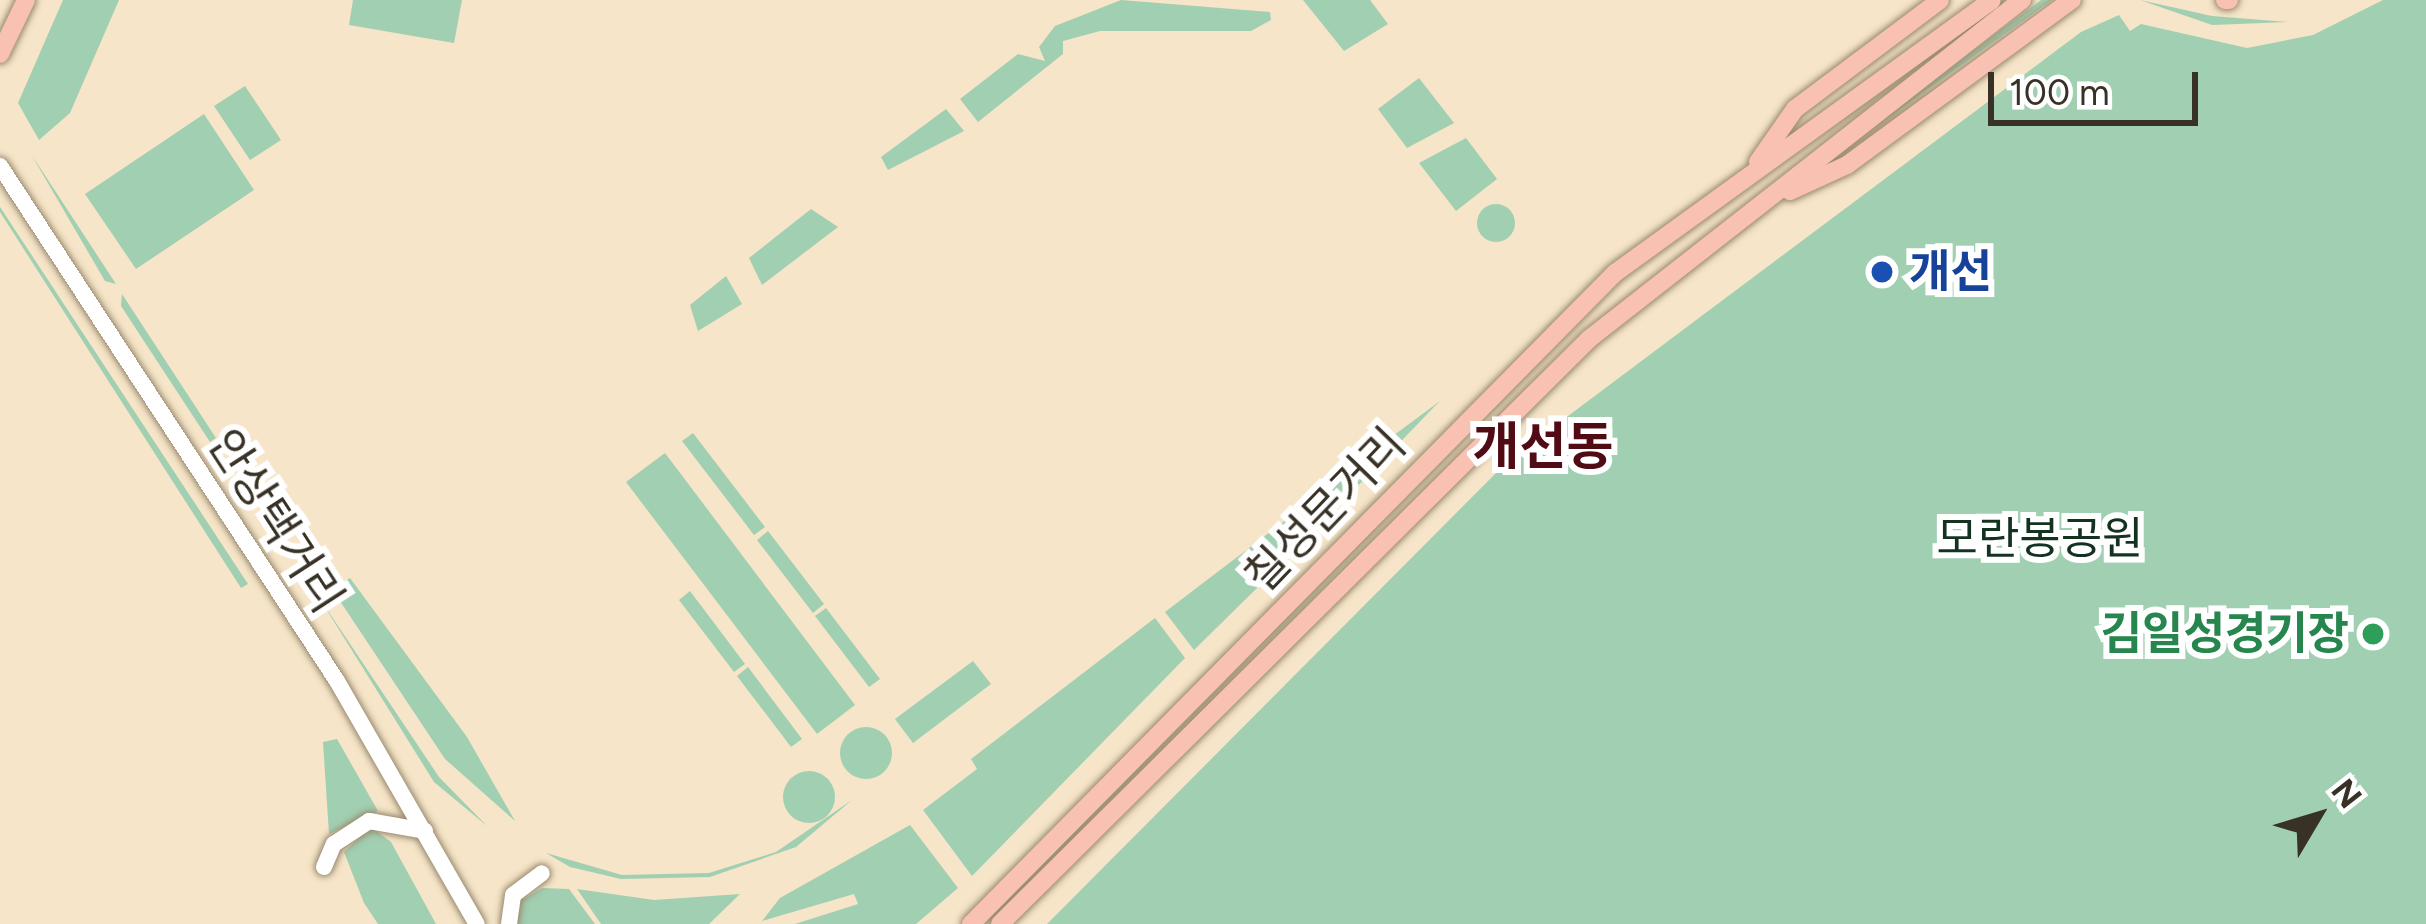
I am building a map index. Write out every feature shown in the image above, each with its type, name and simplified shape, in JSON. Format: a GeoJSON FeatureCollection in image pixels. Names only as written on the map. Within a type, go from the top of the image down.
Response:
{"type":"FeatureCollection","features":[{"type":"Feature","properties":{"kind":"main road"},"geometry":{"type":"LineString","coordinates":[[0,54],[26,0]]}},
{"type":"Feature","properties":{"kind":"main road","name":"칠성문거리"},"geometry":{"type":"LineString","coordinates":[[1751,171],[1795,109],[1940,0]]}},
{"type":"Feature","properties":{"kind":"main road","name":"칠성문거리"},"geometry":{"type":"LineString","coordinates":[[971,924],[1533,352],[1751,171],[1992,0]]}},
{"type":"Feature","properties":{"kind":"main road","name":"칠성문거리"},"geometry":{"type":"LineString","coordinates":[[1000,924],[1539,386],[2022,0]]}},
{"type":"Feature","properties":{"kind":"main road","name":"칠성문거리"},"geometry":{"type":"LineString","coordinates":[[1775,199],[1847,165],[2072,0]]}},
{"type":"Feature","properties":{"kind":"main road","name":"안상택거리"},"geometry":{"type":"LineString","coordinates":[[0,166],[425,831],[477,924]]}},
{"type":"Feature","properties":{"kind":"main road"},"geometry":{"type":"LineString","coordinates":[[1751,171],[1775,199]]}},
{"type":"Feature","properties":{"kind":"main road"},"geometry":{"type":"LineString","coordinates":[[324,867],[343,836],[369,821],[425,831]]}},
{"type":"Feature","properties":{"kind":"main road"},"geometry":{"type":"LineString","coordinates":[[509,924],[513,895],[542,873]]}},
{"type":"Feature","properties":{"kind":"green space"},"geometry":{"type":"Polygon","coordinates":[[[63,0],[119,0],[70,113],[39,140],[18,103],[63,0]]]}},
{"type":"Feature","properties":{"kind":"green space"},"geometry":{"type":"Polygon","coordinates":[[[353,0],[462,0],[454,43],[349,25],[353,0]]]}},
{"type":"Feature","properties":{"kind":"green space"},"geometry":{"type":"Polygon","coordinates":[[[1121,0],[1270,12],[1271,20],[1251,31],[1100,31],[1063,41],[1063,54],[978,122],[960,99],[1018,54],[1045,61],[1039,47],[1055,26],[1121,0]]]}},
{"type":"Feature","properties":{"kind":"green space"},"geometry":{"type":"Polygon","coordinates":[[[1303,0],[1370,0],[1388,24],[1344,51],[1303,0]]]}},
{"type":"Feature","properties":{"kind":"green space"},"geometry":{"type":"Polygon","coordinates":[[[2041,0],[2052,0],[1836,155],[1836,153],[2041,0]]]}},
{"type":"Feature","properties":{"kind":"green space"},"geometry":{"type":"Polygon","coordinates":[[[2140,0],[2212,16],[2288,22],[2212,25],[2140,0]]]}},
{"type":"Feature","properties":{"kind":"green space","name":"모란봉공원"},"geometry":{"type":"Polygon","coordinates":[[[2383,0],[2426,0],[2426,924],[1047,924],[1508,461],[2081,32],[2119,15],[2130,31],[2141,24],[2247,48],[2313,35],[2383,0]]]}},
{"type":"Feature","properties":{"kind":"green space"},"geometry":{"type":"Polygon","coordinates":[[[1419,78],[1454,123],[1407,148],[1378,109],[1419,78]]]}},
{"type":"Feature","properties":{"kind":"green space"},"geometry":{"type":"Polygon","coordinates":[[[245,86],[281,140],[250,160],[214,106],[245,86]]]}},
{"type":"Feature","properties":{"kind":"green space"},"geometry":{"type":"Polygon","coordinates":[[[946,109],[964,131],[888,170],[881,157],[946,109]]]}},
{"type":"Feature","properties":{"kind":"green space"},"geometry":{"type":"Polygon","coordinates":[[[204,114],[254,190],[136,269],[85,194],[204,114]]]}},
{"type":"Feature","properties":{"kind":"green space"},"geometry":{"type":"Polygon","coordinates":[[[1466,138],[1497,179],[1456,211],[1419,163],[1466,138]]]}},
{"type":"Feature","properties":{"kind":"green space"},"geometry":{"type":"Polygon","coordinates":[[[31,154],[116,284],[105,281],[31,154]]]}},
{"type":"Feature","properties":{"kind":"green space"},"geometry":{"type":"Polygon","coordinates":[[[1496,204],[1509,210],[1515,223],[1509,236],[1496,242],[1483,236],[1477,223],[1483,210],[1496,204]]]}},
{"type":"Feature","properties":{"kind":"green space"},"geometry":{"type":"Polygon","coordinates":[[[0,207],[248,584],[241,588],[0,207]]]}},
{"type":"Feature","properties":{"kind":"green space"},"geometry":{"type":"Polygon","coordinates":[[[811,209],[838,227],[762,285],[749,258],[811,209]]]}},
{"type":"Feature","properties":{"kind":"green space"},"geometry":{"type":"Polygon","coordinates":[[[726,276],[742,304],[698,331],[690,305],[726,276]]]}},
{"type":"Feature","properties":{"kind":"green space"},"geometry":{"type":"Polygon","coordinates":[[[122,294],[216,438],[210,442],[121,306],[122,294]]]}},
{"type":"Feature","properties":{"kind":"green space"},"geometry":{"type":"Polygon","coordinates":[[[1440,401],[1435,406],[1323,522],[1308,499],[1440,401]]]}},
{"type":"Feature","properties":{"kind":"green space"},"geometry":{"type":"Polygon","coordinates":[[[693,433],[765,527],[754,535],[682,441],[693,433]]]}},
{"type":"Feature","properties":{"kind":"green space"},"geometry":{"type":"Polygon","coordinates":[[[665,453],[855,705],[817,734],[626,482],[665,453]]]}},
{"type":"Feature","properties":{"kind":"green space"},"geometry":{"type":"Polygon","coordinates":[[[1295,513],[1312,534],[1194,650],[1165,612],[1295,513]]]}},
{"type":"Feature","properties":{"kind":"green space"},"geometry":{"type":"Polygon","coordinates":[[[768,531],[824,604],[813,613],[757,540],[768,531]]]}},
{"type":"Feature","properties":{"kind":"green space"},"geometry":{"type":"Polygon","coordinates":[[[350,578],[467,737],[515,821],[445,759],[332,589],[350,578]]]}},
{"type":"Feature","properties":{"kind":"green space"},"geometry":{"type":"Polygon","coordinates":[[[690,591],[745,664],[734,672],[679,600],[690,591]]]}},
{"type":"Feature","properties":{"kind":"green space"},"geometry":{"type":"Polygon","coordinates":[[[318,596],[439,777],[487,826],[434,782],[318,596]]]}},
{"type":"Feature","properties":{"kind":"green space"},"geometry":{"type":"Polygon","coordinates":[[[826,608],[880,679],[869,687],[815,616],[826,608]]]}},
{"type":"Feature","properties":{"kind":"green space"},"geometry":{"type":"Polygon","coordinates":[[[1155,618],[1185,658],[972,876],[923,810],[977,769],[971,759],[1155,618]]]}},
{"type":"Feature","properties":{"kind":"green space"},"geometry":{"type":"Polygon","coordinates":[[[973,661],[991,684],[913,743],[895,719],[973,661]]]}},
{"type":"Feature","properties":{"kind":"green space"},"geometry":{"type":"Polygon","coordinates":[[[748,667],[802,739],[791,747],[737,676],[748,667]]]}},
{"type":"Feature","properties":{"kind":"green space"},"geometry":{"type":"Polygon","coordinates":[[[866,727],[885,734],[892,753],[885,772],[866,779],[847,772],[840,753],[847,734],[866,727]]]}},
{"type":"Feature","properties":{"kind":"green space"},"geometry":{"type":"Polygon","coordinates":[[[337,739],[378,811],[329,834],[323,742],[337,739]]]}},
{"type":"Feature","properties":{"kind":"green space"},"geometry":{"type":"Polygon","coordinates":[[[809,771],[828,778],[835,797],[828,816],[809,823],[790,816],[783,797],[790,778],[809,771]]]}},
{"type":"Feature","properties":{"kind":"green space"},"geometry":{"type":"Polygon","coordinates":[[[852,800],[796,847],[710,877],[621,879],[570,867],[546,853],[622,875],[709,873],[776,852],[852,800]]]}},
{"type":"Feature","properties":{"kind":"green space"},"geometry":{"type":"Polygon","coordinates":[[[910,825],[958,888],[916,924],[795,924],[858,904],[854,894],[762,921],[780,898],[910,825]]]}},
{"type":"Feature","properties":{"kind":"green space"},"geometry":{"type":"Polygon","coordinates":[[[371,827],[391,842],[436,924],[378,924],[364,903],[344,852],[371,827]]]}},
{"type":"Feature","properties":{"kind":"green space"},"geometry":{"type":"Polygon","coordinates":[[[542,888],[569,889],[595,924],[518,924],[517,903],[542,888]]]}},
{"type":"Feature","properties":{"kind":"green space"},"geometry":{"type":"Polygon","coordinates":[[[577,889],[654,900],[740,894],[709,924],[601,924],[577,889]]]}},
{"type":"Feature","properties":{"kind":"place","name":"개선"},"geometry":{"type":"Point","coordinates":[1882,272]}},
{"type":"Feature","properties":{"kind":"place","name":"김일성경기장"},"geometry":{"type":"Point","coordinates":[2373,634]}},
{"type":"Feature","properties":{"kind":"district","name":"개선동"},"geometry":{"type":"Point","coordinates":[1543,447]}}]}
